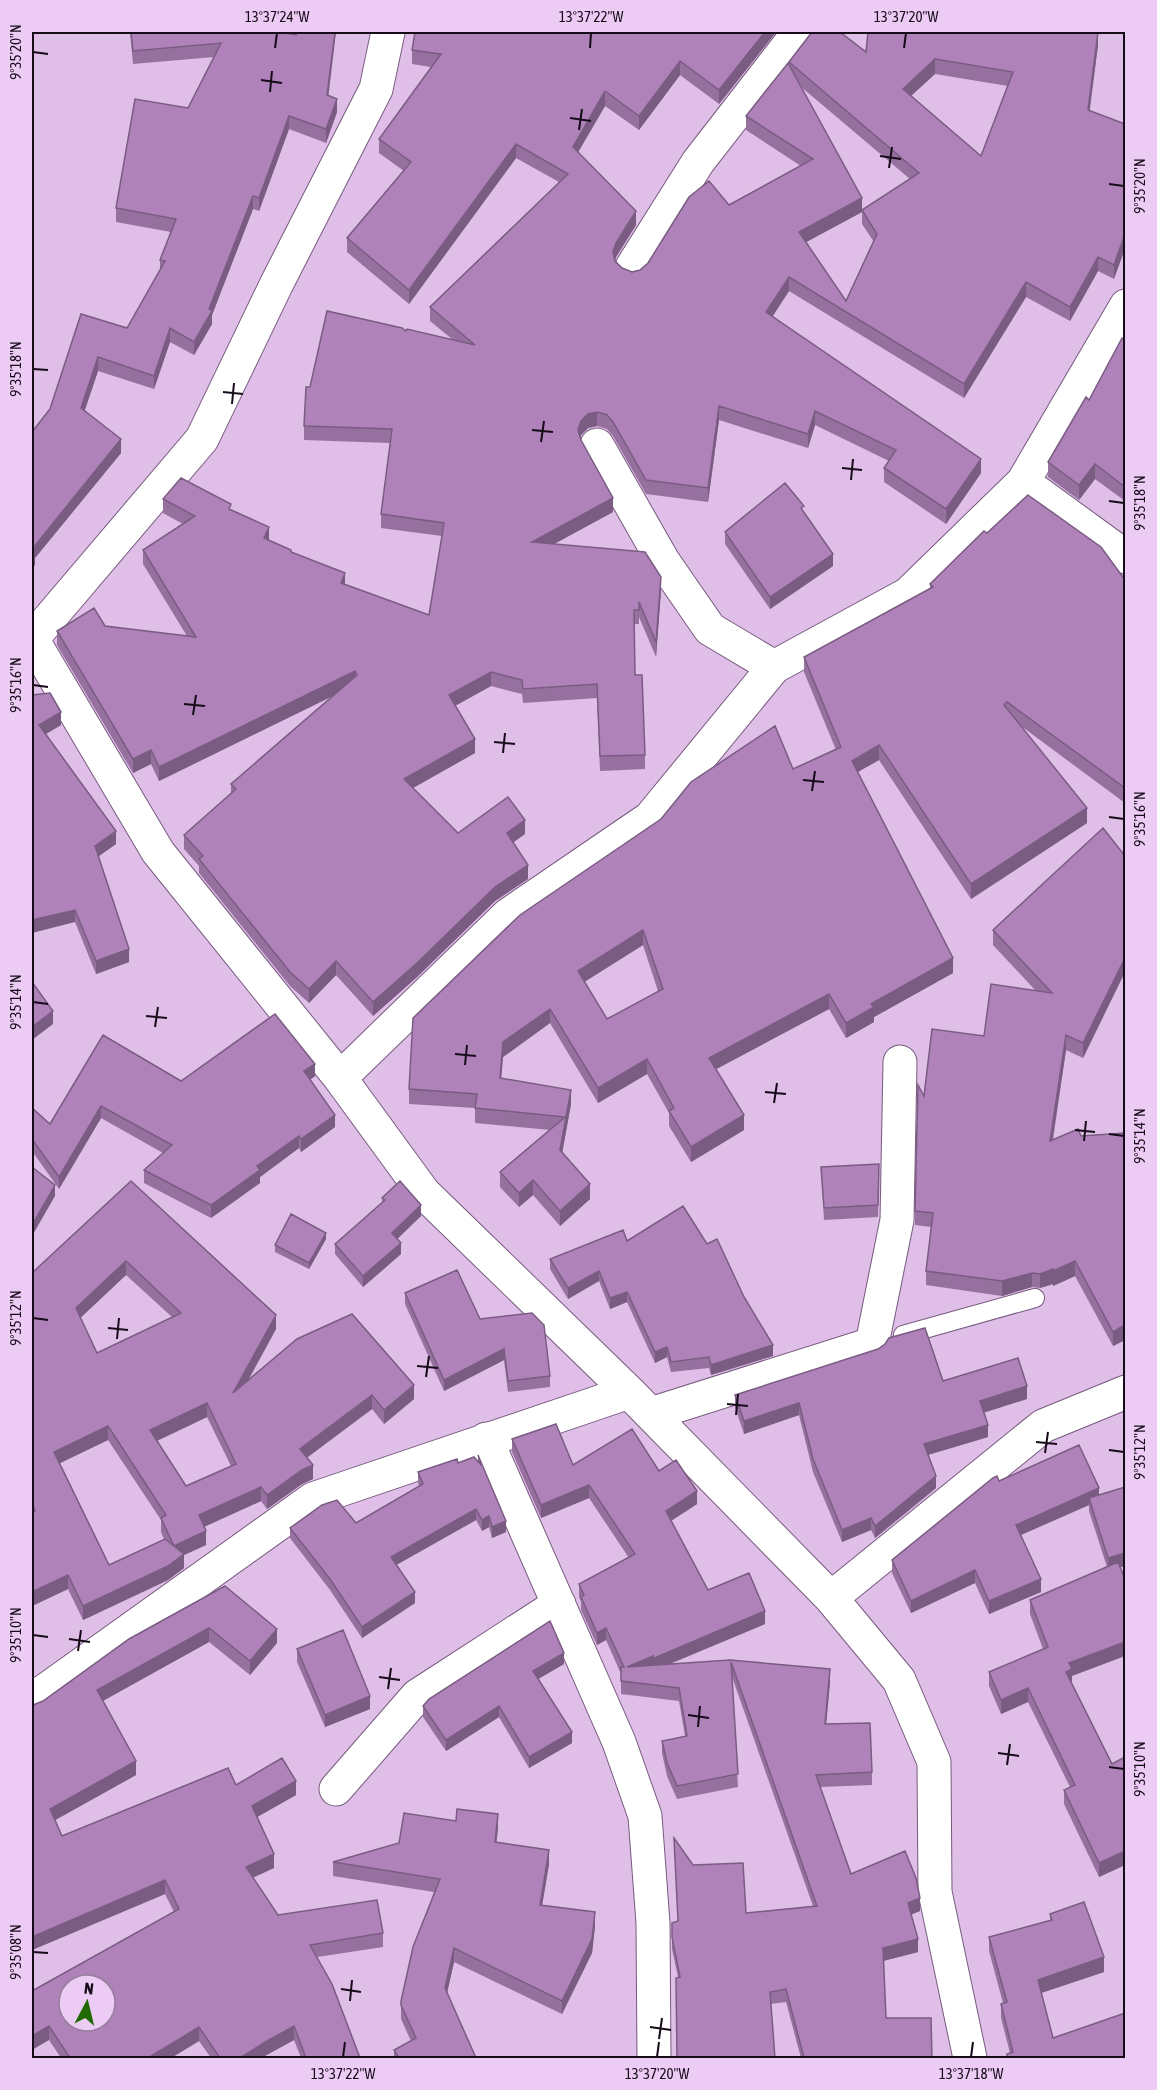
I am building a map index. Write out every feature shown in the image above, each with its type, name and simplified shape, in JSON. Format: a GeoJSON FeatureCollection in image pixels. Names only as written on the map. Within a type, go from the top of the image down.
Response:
{"type":"FeatureCollection","features":[{"type":"Feature","properties":{"kind":"street"},"geometry":{"type":"LineString","coordinates":[[388,32],[376,89],[201,438],[32,639],[158,852],[340,1078],[424,1193],[640,1403],[831,1598],[899,1680],[934,1762],[935,1892],[970,2058]]}},
{"type":"Feature","properties":{"kind":"street"},"geometry":{"type":"LineString","coordinates":[[632,267],[698,162],[799,32]]}},
{"type":"Feature","properties":{"kind":"street"},"geometry":{"type":"LineString","coordinates":[[340,1078],[508,915],[650,818],[774,667],[908,594],[1023,482],[1125,306]]}},
{"type":"Feature","properties":{"kind":"street"},"geometry":{"type":"LineString","coordinates":[[597,445],[663,561],[710,629],[774,667]]}},
{"type":"Feature","properties":{"kind":"street"},"geometry":{"type":"LineString","coordinates":[[1023,482],[1125,557]]}},
{"type":"Feature","properties":{"kind":"street"},"geometry":{"type":"LineString","coordinates":[[32,1700],[313,1499],[486,1439],[640,1403],[872,1344],[897,1220],[900,1062]]}},
{"type":"Feature","properties":{"kind":"street"},"geometry":{"type":"LineString","coordinates":[[831,1598],[1043,1426],[1125,1392]]}},
{"type":"Feature","properties":{"kind":"street"},"geometry":{"type":"LineString","coordinates":[[486,1439],[620,1742],[645,1816],[653,1923],[654,2058]]}},
{"type":"Feature","properties":{"kind":"street"},"geometry":{"type":"LineString","coordinates":[[336,1789],[417,1696],[559,1604]]}},
{"type":"Feature","properties":{"kind":"lane"},"geometry":{"type":"LineString","coordinates":[[872,1344],[1035,1298]]}},
{"type":"Feature","properties":{"kind":"building"},"geometry":{"type":"Polygon","coordinates":[[[131,32],[278,32],[296,35],[297,32],[335,32],[327,95],[337,99],[326,129],[289,116],[259,198],[253,196],[209,309],[212,311],[194,342],[170,328],[154,376],[98,357],[81,408],[121,439],[33,548],[35,551],[32,554],[32,432],[50,409],[81,314],[127,328],[165,261],[160,260],[176,219],[116,208],[135,99],[188,108],[221,43],[133,51],[131,32]]]}},
{"type":"Feature","properties":{"kind":"building"},"geometry":{"type":"Polygon","coordinates":[[[415,32],[765,32],[719,90],[680,61],[639,116],[605,91],[573,147],[636,211],[613,252],[615,261],[622,268],[632,272],[640,270],[648,263],[689,197],[709,181],[729,205],[813,159],[746,116],[788,63],[862,198],[799,232],[846,301],[877,234],[862,210],[919,173],[789,62],[812,32],[840,32],[866,52],[868,32],[1098,32],[1088,110],[1125,124],[1125,234],[1114,265],[1098,257],[1070,307],[1026,282],[964,384],[789,277],[766,312],[981,459],[946,509],[884,468],[896,450],[815,411],[808,434],[719,406],[708,488],[646,480],[607,415],[597,412],[588,414],[581,421],[578,430],[581,440],[613,498],[532,542],[645,552],[661,577],[656,642],[639,602],[639,610],[634,610],[635,675],[642,675],[645,755],[600,756],[597,684],[523,689],[522,680],[491,672],[449,695],[475,739],[404,779],[458,833],[508,797],[525,820],[507,833],[528,865],[495,887],[417,963],[373,1002],[336,961],[309,989],[290,972],[199,859],[203,856],[184,835],[236,789],[231,784],[357,675],[355,671],[159,767],[151,750],[133,759],[57,631],[94,608],[105,626],[196,637],[143,550],[195,516],[163,499],[181,478],[231,504],[229,509],[269,527],[264,538],[291,552],[345,573],[341,583],[429,615],[444,523],[381,514],[392,429],[304,426],[306,387],[310,387],[327,311],[402,328],[406,331],[407,329],[475,345],[430,307],[568,174],[516,144],[409,290],[347,238],[411,162],[379,139],[441,54],[412,50],[415,32]],[[935,59],[903,89],[981,156],[1013,72],[935,59]]]}},
{"type":"Feature","properties":{"kind":"building"},"geometry":{"type":"Polygon","coordinates":[[[1122,338],[1125,340],[1125,487],[1095,464],[1079,485],[1048,462],[1086,397],[1089,400],[1122,338]]]}},
{"type":"Feature","properties":{"kind":"building"},"geometry":{"type":"Polygon","coordinates":[[[785,483],[804,506],[801,508],[833,554],[770,597],[725,532],[785,483]]]}},
{"type":"Feature","properties":{"kind":"building"},"geometry":{"type":"Polygon","coordinates":[[[1028,495],[1101,547],[1125,580],[1125,788],[1007,702],[1004,705],[1087,808],[971,884],[879,745],[852,761],[953,958],[871,1004],[874,1007],[846,1023],[829,994],[709,1058],[744,1115],[691,1147],[669,1111],[674,1108],[647,1059],[598,1088],[550,1009],[503,1042],[500,1078],[571,1090],[560,1150],[590,1184],[560,1211],[533,1180],[519,1193],[500,1172],[565,1117],[475,1108],[477,1094],[409,1089],[413,1018],[520,915],[661,819],[691,782],[775,726],[793,769],[841,747],[804,657],[933,587],[930,584],[984,531],[987,533],[1028,495]],[[643,930],[578,971],[607,1019],[663,989],[643,930]]]}},
{"type":"Feature","properties":{"kind":"building"},"geometry":{"type":"Polygon","coordinates":[[[50,693],[61,712],[39,725],[116,831],[95,846],[129,949],[96,961],[75,910],[32,920],[32,695],[50,693]]]}},
{"type":"Feature","properties":{"kind":"building"},"geometry":{"type":"Polygon","coordinates":[[[1103,828],[1125,856],[1125,963],[1123,962],[1083,1043],[1066,1035],[1050,1141],[1078,1129],[1081,1136],[1125,1133],[1125,1325],[1113,1332],[1075,1261],[1053,1271],[1053,1269],[1040,1274],[1032,1273],[1002,1281],[926,1271],[933,1213],[915,1211],[918,1085],[924,1096],[932,1029],[984,1036],[991,984],[1052,993],[993,930],[1103,828]]]}},
{"type":"Feature","properties":{"kind":"building"},"geometry":{"type":"Polygon","coordinates":[[[32,982],[53,1011],[32,1027],[32,982]]]}},
{"type":"Feature","properties":{"kind":"building"},"geometry":{"type":"Polygon","coordinates":[[[275,1014],[315,1064],[304,1071],[335,1115],[301,1139],[299,1136],[257,1166],[260,1170],[211,1205],[144,1170],[172,1145],[101,1106],[59,1177],[32,1139],[32,1108],[50,1124],[103,1035],[181,1081],[275,1014]]]}},
{"type":"Feature","properties":{"kind":"building"},"geometry":{"type":"Polygon","coordinates":[[[879,1164],[878,1205],[824,1208],[821,1167],[879,1164]]]}},
{"type":"Feature","properties":{"kind":"building"},"geometry":{"type":"Polygon","coordinates":[[[32,1167],[55,1185],[32,1225],[32,1167]]]}},
{"type":"Feature","properties":{"kind":"building"},"geometry":{"type":"Polygon","coordinates":[[[131,1181],[276,1315],[233,1393],[297,1339],[352,1314],[414,1385],[384,1410],[372,1395],[300,1449],[313,1465],[302,1470],[267,1495],[261,1487],[199,1515],[206,1531],[174,1546],[161,1518],[166,1515],[108,1426],[54,1452],[109,1565],[165,1539],[184,1554],[168,1566],[83,1606],[68,1575],[32,1592],[32,1513],[35,1511],[32,1502],[32,1273],[131,1181]],[[126,1261],[76,1308],[97,1353],[181,1313],[126,1261]],[[207,1403],[150,1430],[186,1486],[236,1464],[207,1403]]]}},
{"type":"Feature","properties":{"kind":"building"},"geometry":{"type":"Polygon","coordinates":[[[400,1181],[421,1205],[392,1233],[401,1243],[363,1276],[335,1244],[385,1200],[382,1198],[400,1181]]]}},
{"type":"Feature","properties":{"kind":"building"},"geometry":{"type":"Polygon","coordinates":[[[683,1206],[707,1244],[717,1239],[744,1297],[773,1345],[711,1365],[709,1357],[671,1362],[667,1347],[655,1352],[627,1292],[610,1298],[599,1271],[568,1288],[550,1259],[623,1230],[627,1241],[683,1206]]]}},
{"type":"Feature","properties":{"kind":"building"},"geometry":{"type":"Polygon","coordinates":[[[291,1214],[326,1233],[309,1263],[275,1245],[291,1214]]]}},
{"type":"Feature","properties":{"kind":"building"},"geometry":{"type":"Polygon","coordinates":[[[457,1270],[480,1319],[532,1313],[544,1325],[550,1376],[508,1381],[504,1349],[444,1380],[405,1293],[457,1270]]]}},
{"type":"Feature","properties":{"kind":"building"},"geometry":{"type":"Polygon","coordinates":[[[925,1328],[943,1381],[1018,1358],[1027,1386],[980,1401],[988,1425],[924,1444],[936,1476],[875,1526],[871,1518],[842,1530],[813,1459],[799,1403],[744,1421],[735,1395],[878,1349],[889,1338],[925,1328]]]}},
{"type":"Feature","properties":{"kind":"building"},"geometry":{"type":"Polygon","coordinates":[[[556,1424],[573,1465],[632,1429],[659,1471],[676,1460],[697,1491],[666,1511],[708,1590],[749,1573],[765,1611],[652,1659],[653,1656],[627,1667],[730,1660],[830,1669],[825,1724],[870,1723],[872,1772],[816,1775],[851,1874],[905,1851],[916,1878],[920,1898],[908,1903],[918,1939],[883,1948],[886,2018],[931,2018],[932,2058],[804,2058],[786,1989],[770,1992],[775,2058],[677,2058],[676,1978],[680,1977],[672,1937],[672,1923],[678,1921],[674,1838],[693,1865],[743,1863],[746,1913],[817,1906],[731,1662],[738,1774],[677,1786],[667,1763],[662,1741],[687,1736],[679,1688],[621,1681],[621,1667],[624,1667],[606,1628],[597,1633],[581,1597],[584,1595],[579,1584],[635,1554],[589,1485],[541,1505],[512,1439],[556,1424]]]}},
{"type":"Feature","properties":{"kind":"building"},"geometry":{"type":"Polygon","coordinates":[[[1079,1445],[1099,1488],[1016,1525],[1041,1579],[989,1601],[975,1570],[911,1601],[892,1560],[993,1478],[997,1476],[999,1481],[1079,1445]]]}},
{"type":"Feature","properties":{"kind":"building"},"geometry":{"type":"Polygon","coordinates":[[[478,1455],[506,1521],[492,1527],[489,1516],[482,1520],[476,1509],[391,1557],[415,1592],[362,1627],[330,1579],[290,1528],[322,1505],[337,1500],[356,1523],[423,1484],[418,1472],[457,1459],[458,1463],[474,1457],[481,1465],[478,1455]]]}},
{"type":"Feature","properties":{"kind":"building"},"geometry":{"type":"Polygon","coordinates":[[[1125,1487],[1125,1553],[1108,1558],[1089,1498],[1125,1487]]]}},
{"type":"Feature","properties":{"kind":"building"},"geometry":{"type":"Polygon","coordinates":[[[1118,1562],[1125,1579],[1125,1642],[1069,1663],[1072,1669],[1066,1672],[1112,1764],[1125,1757],[1125,1851],[1099,1863],[1064,1790],[1075,1785],[1028,1688],[1001,1700],[989,1672],[1048,1647],[1030,1600],[1118,1562]]]}},
{"type":"Feature","properties":{"kind":"building"},"geometry":{"type":"Polygon","coordinates":[[[225,1586],[277,1629],[250,1661],[209,1628],[97,1690],[136,1761],[50,1809],[62,1836],[228,1768],[236,1785],[282,1758],[296,1781],[252,1806],[274,1854],[246,1867],[278,1915],[377,1900],[383,1933],[310,1945],[332,1984],[360,2058],[306,2058],[294,2026],[240,2058],[220,2058],[199,2027],[148,2058],[70,2058],[49,2026],[32,2036],[32,1991],[57,1977],[57,2033],[117,2033],[117,1973],[64,1973],[179,1909],[165,1880],[32,1937],[32,1704],[43,1701],[129,1639],[225,1586]]]}},
{"type":"Feature","properties":{"kind":"building"},"geometry":{"type":"Polygon","coordinates":[[[550,1621],[564,1653],[533,1671],[572,1732],[529,1757],[499,1706],[446,1740],[423,1706],[429,1699],[550,1621]]]}},
{"type":"Feature","properties":{"kind":"building"},"geometry":{"type":"Polygon","coordinates":[[[343,1630],[370,1696],[325,1715],[297,1649],[343,1630]]]}},
{"type":"Feature","properties":{"kind":"building"},"geometry":{"type":"Polygon","coordinates":[[[457,1809],[498,1814],[495,1842],[549,1850],[540,1905],[595,1912],[592,1939],[562,2001],[454,1948],[445,1988],[476,2058],[399,2058],[394,2050],[416,2038],[401,2001],[413,1947],[440,1879],[333,1862],[399,1843],[404,1813],[456,1821],[457,1809]]]}},
{"type":"Feature","properties":{"kind":"building"},"geometry":{"type":"Polygon","coordinates":[[[1084,1902],[1104,1957],[1038,1980],[1053,2038],[1125,2013],[1125,2058],[1007,2058],[1007,2054],[1013,2052],[1001,2004],[1007,2002],[989,1937],[1052,1920],[1050,1914],[1084,1902]]]}}]}
